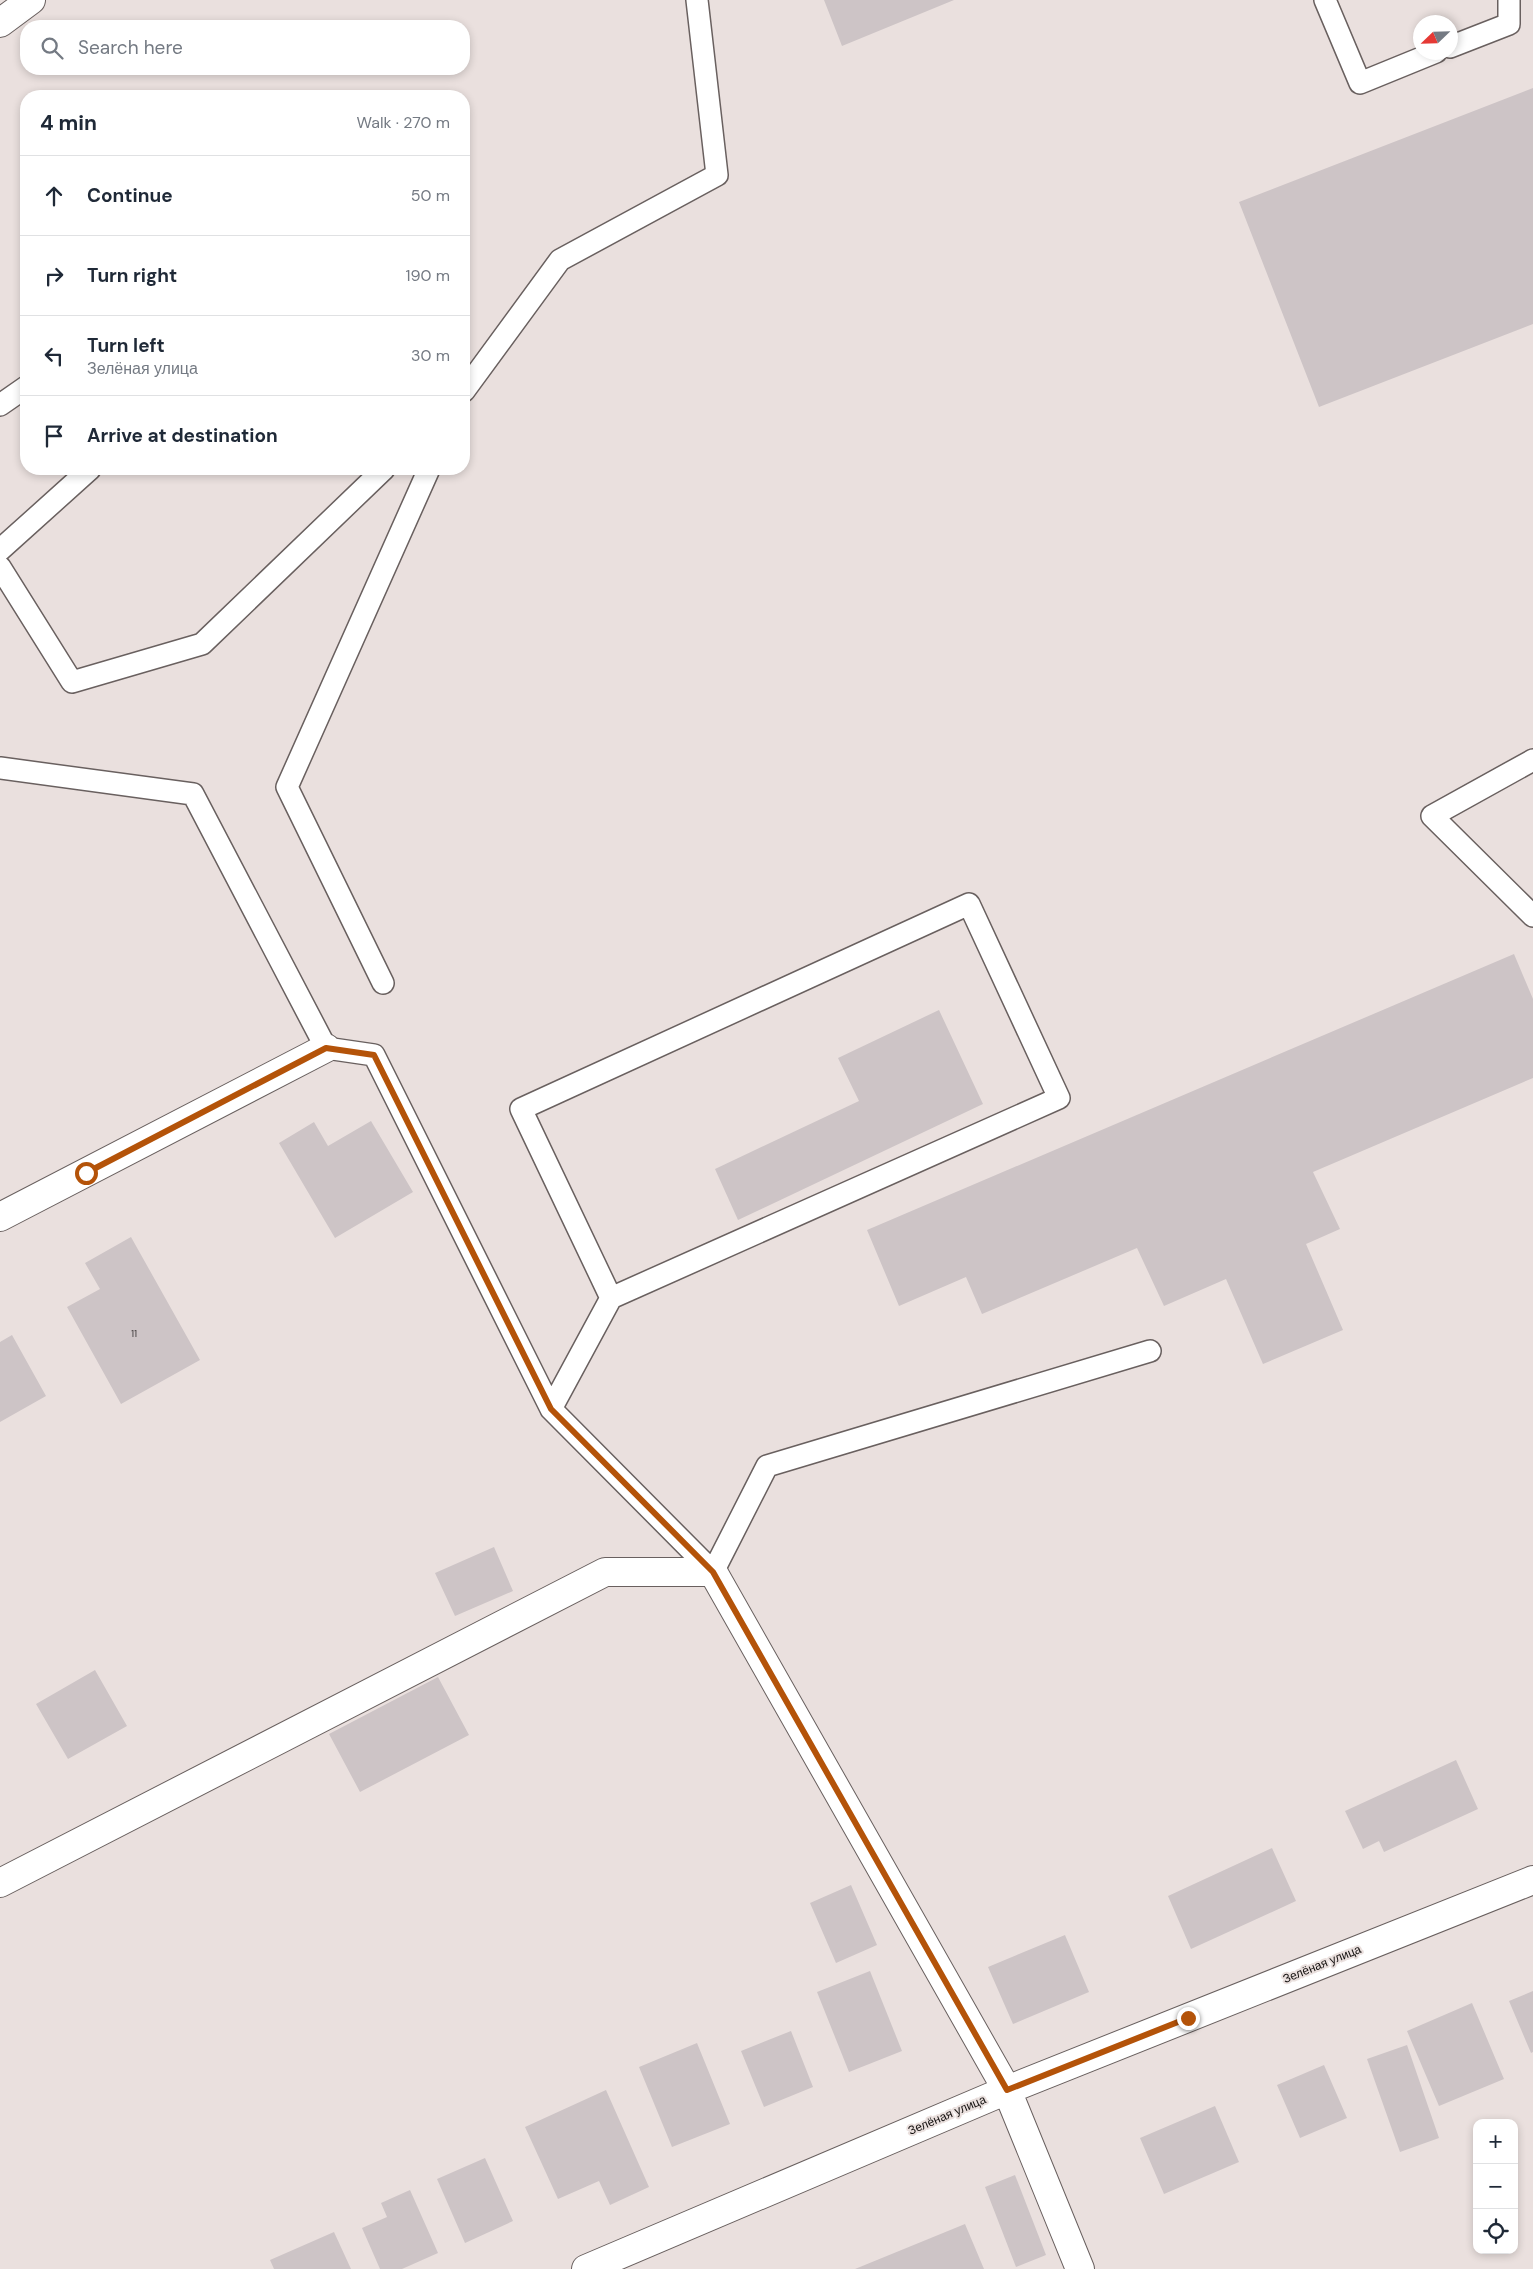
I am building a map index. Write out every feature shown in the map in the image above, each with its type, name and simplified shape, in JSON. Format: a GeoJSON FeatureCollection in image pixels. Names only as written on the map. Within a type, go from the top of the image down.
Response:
{"type":"FeatureCollection","features":[{"type":"Feature","properties":{"kind":"main road"},"geometry":{"type":"LineString","coordinates":[[0,23],[31,0]]}},
{"type":"Feature","properties":{"kind":"main road"},"geometry":{"type":"LineString","coordinates":[[0,1217],[326,1048]]}},
{"type":"Feature","properties":{"kind":"main road"},"geometry":{"type":"LineString","coordinates":[[0,1883],[605,1572],[713,1572],[1007,2090],[1080,2269]]}},
{"type":"Feature","properties":{"kind":"main road","name":"Зелёная улица"},"geometry":{"type":"LineString","coordinates":[[586,2269],[1007,2090],[1533,1880]]}},
{"type":"Feature","properties":{"kind":"lane"},"geometry":{"type":"LineString","coordinates":[[470,384],[560,260],[717,175],[696,0]]}},
{"type":"Feature","properties":{"kind":"lane"},"geometry":{"type":"LineString","coordinates":[[1325,0],[1360,83],[1416,60]]}},
{"type":"Feature","properties":{"kind":"lane"},"geometry":{"type":"LineString","coordinates":[[1458,44],[1509,24],[1509,0]]}},
{"type":"Feature","properties":{"kind":"lane"},"geometry":{"type":"LineString","coordinates":[[0,405],[20,391]]}},
{"type":"Feature","properties":{"kind":"lane"},"geometry":{"type":"LineString","coordinates":[[0,550],[83,475]]}},
{"type":"Feature","properties":{"kind":"lane"},"geometry":{"type":"LineString","coordinates":[[0,567],[72,682],[202,644],[378,475]]}},
{"type":"Feature","properties":{"kind":"lane"},"geometry":{"type":"LineString","coordinates":[[383,983],[287,787],[426,475]]}},
{"type":"Feature","properties":{"kind":"lane"},"geometry":{"type":"LineString","coordinates":[[1533,760],[1432,816],[1533,916]]}},
{"type":"Feature","properties":{"kind":"lane"},"geometry":{"type":"LineString","coordinates":[[0,768],[194,794],[326,1048],[374,1055],[551,1409],[713,1572],[767,1466],[1150,1351]]}},
{"type":"Feature","properties":{"kind":"lane"},"geometry":{"type":"LineString","coordinates":[[551,1409],[611,1298],[1059,1098],[969,904],[521,1109],[611,1298]]}},
{"type":"Feature","properties":{"kind":"building"},"geometry":{"type":"Polygon","coordinates":[[[824,0],[954,0],[842,46],[824,0]]]}},
{"type":"Feature","properties":{"kind":"building"},"geometry":{"type":"Polygon","coordinates":[[[1533,88],[1533,324],[1319,407],[1239,202],[1533,88]]]}},
{"type":"Feature","properties":{"kind":"building"},"geometry":{"type":"Polygon","coordinates":[[[1514,954],[1533,999],[1533,1078],[1313,1172],[1340,1229],[1306,1244],[1343,1330],[1263,1364],[1226,1279],[1164,1306],[1137,1248],[982,1314],[966,1277],[899,1306],[867,1230],[1514,954]]]}},
{"type":"Feature","properties":{"kind":"building"},"geometry":{"type":"Polygon","coordinates":[[[939,1010],[983,1104],[738,1220],[715,1169],[859,1101],[838,1058],[939,1010]]]}},
{"type":"Feature","properties":{"kind":"building"},"geometry":{"type":"Polygon","coordinates":[[[371,1121],[413,1192],[335,1238],[279,1143],[314,1122],[328,1146],[371,1121]]]}},
{"type":"Feature","properties":{"kind":"building"},"geometry":{"type":"Polygon","coordinates":[[[131,1237],[200,1360],[121,1404],[67,1307],[100,1289],[85,1263],[131,1237]]]}},
{"type":"Feature","properties":{"kind":"building"},"geometry":{"type":"Polygon","coordinates":[[[12,1335],[46,1396],[0,1422],[0,1342],[12,1335]]]}},
{"type":"Feature","properties":{"kind":"building"},"geometry":{"type":"Polygon","coordinates":[[[494,1547],[513,1591],[455,1616],[435,1573],[494,1547]]]}},
{"type":"Feature","properties":{"kind":"building"},"geometry":{"type":"Polygon","coordinates":[[[95,1670],[127,1726],[68,1759],[36,1704],[95,1670]]]}},
{"type":"Feature","properties":{"kind":"building"},"geometry":{"type":"Polygon","coordinates":[[[438,1677],[469,1735],[360,1792],[329,1734],[438,1677]]]}},
{"type":"Feature","properties":{"kind":"building"},"geometry":{"type":"Polygon","coordinates":[[[1456,1760],[1478,1809],[1384,1852],[1379,1841],[1363,1849],[1345,1811],[1456,1760]]]}},
{"type":"Feature","properties":{"kind":"building"},"geometry":{"type":"Polygon","coordinates":[[[1272,1848],[1296,1901],[1191,1949],[1168,1896],[1272,1848]]]}},
{"type":"Feature","properties":{"kind":"building"},"geometry":{"type":"Polygon","coordinates":[[[851,1885],[877,1945],[836,1963],[810,1903],[851,1885]]]}},
{"type":"Feature","properties":{"kind":"building"},"geometry":{"type":"Polygon","coordinates":[[[1065,1935],[1089,1992],[1013,2024],[988,1967],[1065,1935]]]}},
{"type":"Feature","properties":{"kind":"building"},"geometry":{"type":"Polygon","coordinates":[[[870,1971],[902,2051],[849,2072],[817,1992],[870,1971]]]}},
{"type":"Feature","properties":{"kind":"building"},"geometry":{"type":"Polygon","coordinates":[[[1533,1991],[1533,2052],[1531,2053],[1509,2001],[1533,1991]]]}},
{"type":"Feature","properties":{"kind":"building"},"geometry":{"type":"Polygon","coordinates":[[[1472,2003],[1504,2079],[1439,2106],[1407,2031],[1472,2003]]]}},
{"type":"Feature","properties":{"kind":"building"},"geometry":{"type":"Polygon","coordinates":[[[791,2031],[813,2087],[764,2107],[741,2051],[791,2031]]]}},
{"type":"Feature","properties":{"kind":"building"},"geometry":{"type":"Polygon","coordinates":[[[697,2043],[730,2124],[672,2147],[639,2067],[697,2043]]]}},
{"type":"Feature","properties":{"kind":"building"},"geometry":{"type":"Polygon","coordinates":[[[1407,2045],[1439,2138],[1400,2152],[1367,2059],[1407,2045]]]}},
{"type":"Feature","properties":{"kind":"building"},"geometry":{"type":"Polygon","coordinates":[[[1324,2065],[1347,2118],[1300,2138],[1277,2085],[1324,2065]]]}},
{"type":"Feature","properties":{"kind":"building"},"geometry":{"type":"Polygon","coordinates":[[[606,2090],[649,2187],[610,2205],[599,2181],[558,2199],[525,2127],[606,2090]]]}},
{"type":"Feature","properties":{"kind":"building"},"geometry":{"type":"Polygon","coordinates":[[[1215,2106],[1239,2162],[1164,2194],[1140,2138],[1215,2106]]]}},
{"type":"Feature","properties":{"kind":"building"},"geometry":{"type":"Polygon","coordinates":[[[485,2158],[513,2221],[465,2243],[437,2179],[485,2158]]]}},
{"type":"Feature","properties":{"kind":"building"},"geometry":{"type":"Polygon","coordinates":[[[1015,2175],[1046,2255],[1016,2267],[985,2187],[1015,2175]]]}},
{"type":"Feature","properties":{"kind":"building"},"geometry":{"type":"Polygon","coordinates":[[[410,2190],[438,2253],[402,2269],[380,2269],[362,2228],[387,2217],[381,2203],[410,2190]]]}},
{"type":"Feature","properties":{"kind":"building"},"geometry":{"type":"Polygon","coordinates":[[[965,2224],[984,2269],[855,2269],[965,2224]]]}},
{"type":"Feature","properties":{"kind":"building"},"geometry":{"type":"Polygon","coordinates":[[[334,2232],[351,2269],[274,2269],[270,2260],[334,2232]]]}},
{"type":"Feature","properties":{"kind":"route"},"geometry":{"type":"LineString","coordinates":[[86,1173],[326,1048],[374,1055],[551,1409],[713,1572],[1007,2090],[1188,2018]]}}]}
